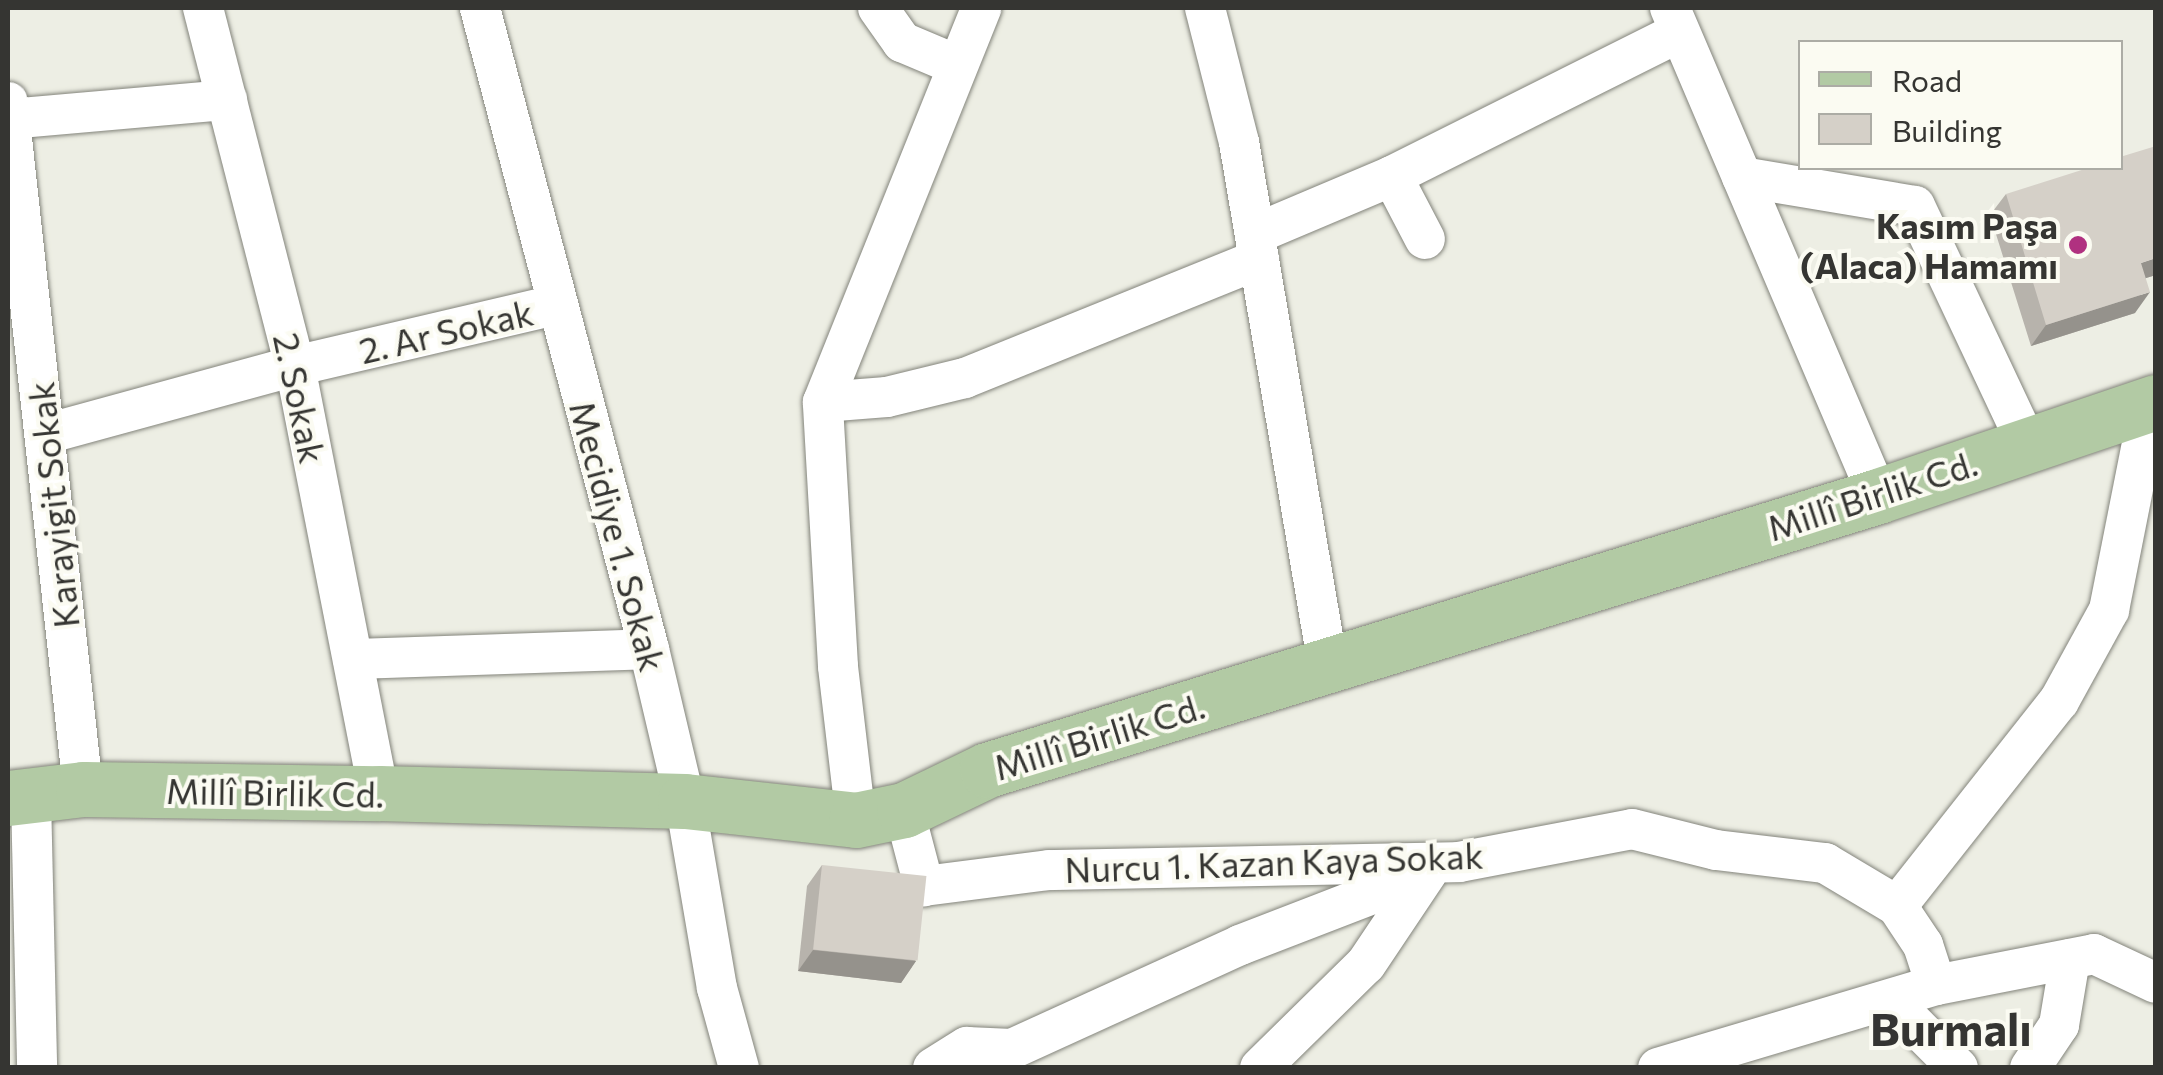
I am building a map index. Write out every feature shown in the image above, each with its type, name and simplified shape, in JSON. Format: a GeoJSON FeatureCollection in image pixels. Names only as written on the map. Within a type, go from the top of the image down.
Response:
{"type":"FeatureCollection","features":[{"type":"Feature","properties":{"kind":"main road","name":"Millî Birlik Cd."},"geometry":{"type":"LineString","coordinates":[[40,795],[379,793],[685,802],[880,815],[987,770],[1878,496],[2153,402]]}},
{"type":"Feature","properties":{"kind":"street","name":"2. Sokak"},"geometry":{"type":"LineString","coordinates":[[204,8],[295,366],[379,793]]}},
{"type":"Feature","properties":{"kind":"street","name":"Mecidiye 1. Sokak"},"geometry":{"type":"LineString","coordinates":[[480,8],[650,649],[685,802],[716,988],[739,1068]]}},
{"type":"Feature","properties":{"kind":"street"},"geometry":{"type":"LineString","coordinates":[[878,8],[902,42],[954,64]]}},
{"type":"Feature","properties":{"kind":"street"},"geometry":{"type":"LineString","coordinates":[[880,815],[838,666],[824,402],[954,64],[981,8]]}},
{"type":"Feature","properties":{"kind":"street"},"geometry":{"type":"LineString","coordinates":[[1205,8],[1257,246],[1328,666]]}},
{"type":"Feature","properties":{"kind":"street"},"geometry":{"type":"LineString","coordinates":[[824,402],[887,397],[965,378],[1257,246],[1675,20],[1878,496]]}},
{"type":"Feature","properties":{"kind":"street"},"geometry":{"type":"LineString","coordinates":[[8,114],[227,100]]}},
{"type":"Feature","properties":{"kind":"street","name":"Karayigit Sokak"},"geometry":{"type":"LineString","coordinates":[[8,114],[32,420],[40,795],[37,1068]]}},
{"type":"Feature","properties":{"kind":"street"},"geometry":{"type":"LineString","coordinates":[[1392,176],[1424,240]]}},
{"type":"Feature","properties":{"kind":"street"},"geometry":{"type":"LineString","coordinates":[[1742,177],[1914,206],[2027,444]]}},
{"type":"Feature","properties":{"kind":"street","name":"2. Ar Sokak"},"geometry":{"type":"LineString","coordinates":[[32,420],[295,366],[556,305]]}},
{"type":"Feature","properties":{"kind":"street"},"geometry":{"type":"LineString","coordinates":[[1897,906],[2059,700],[2108,610],[2153,402]]}},
{"type":"Feature","properties":{"kind":"street"},"geometry":{"type":"LineString","coordinates":[[353,659],[650,649]]}},
{"type":"Feature","properties":{"kind":"street","name":"Nurcu 1. Kazan Kaya Sokak"},"geometry":{"type":"LineString","coordinates":[[880,815],[924,886],[1049,870],[1443,867],[1632,829],[1716,850],[1825,864],[1897,906],[1923,944],[1936,985]]}},
{"type":"Feature","properties":{"kind":"street"},"geometry":{"type":"LineString","coordinates":[[933,1068],[968,1048],[1015,1058],[1240,944],[1443,867]]}},
{"type":"Feature","properties":{"kind":"street"},"geometry":{"type":"LineString","coordinates":[[1260,1068],[1366,964],[1443,867]]}},
{"type":"Feature","properties":{"kind":"street"},"geometry":{"type":"LineString","coordinates":[[1658,1068],[1694,1052],[1893,1003],[1936,985],[2094,954],[2156,983]]}},
{"type":"Feature","properties":{"kind":"street"},"geometry":{"type":"LineString","coordinates":[[2030,1068],[2058,1025],[2070,959]]}},
{"type":"Feature","properties":{"kind":"street"},"geometry":{"type":"LineString","coordinates":[[1893,1003],[1958,1068]]}},
{"type":"Feature","properties":{"kind":"building","name":"Kasım Paşa (Alaca) Hamamı"},"geometry":{"type":"Polygon","coordinates":[[[2156,146],[2156,258],[2141,263],[2150,292],[2046,325],[2006,194],[2082,170],[2123,170],[2123,156],[2156,146]]]}},
{"type":"Feature","properties":{"kind":"building"},"geometry":{"type":"Polygon","coordinates":[[[822,865],[926,876],[918,961],[813,950],[822,865]]]}},
{"type":"Feature","properties":{"kind":"place","name":"Kasım Paşa (Alaca) Hamamı"},"geometry":{"type":"Point","coordinates":[2078,245]}},
{"type":"Feature","properties":{"kind":"district","name":"Burmalı"},"geometry":{"type":"Point","coordinates":[1951,1028]}}]}
